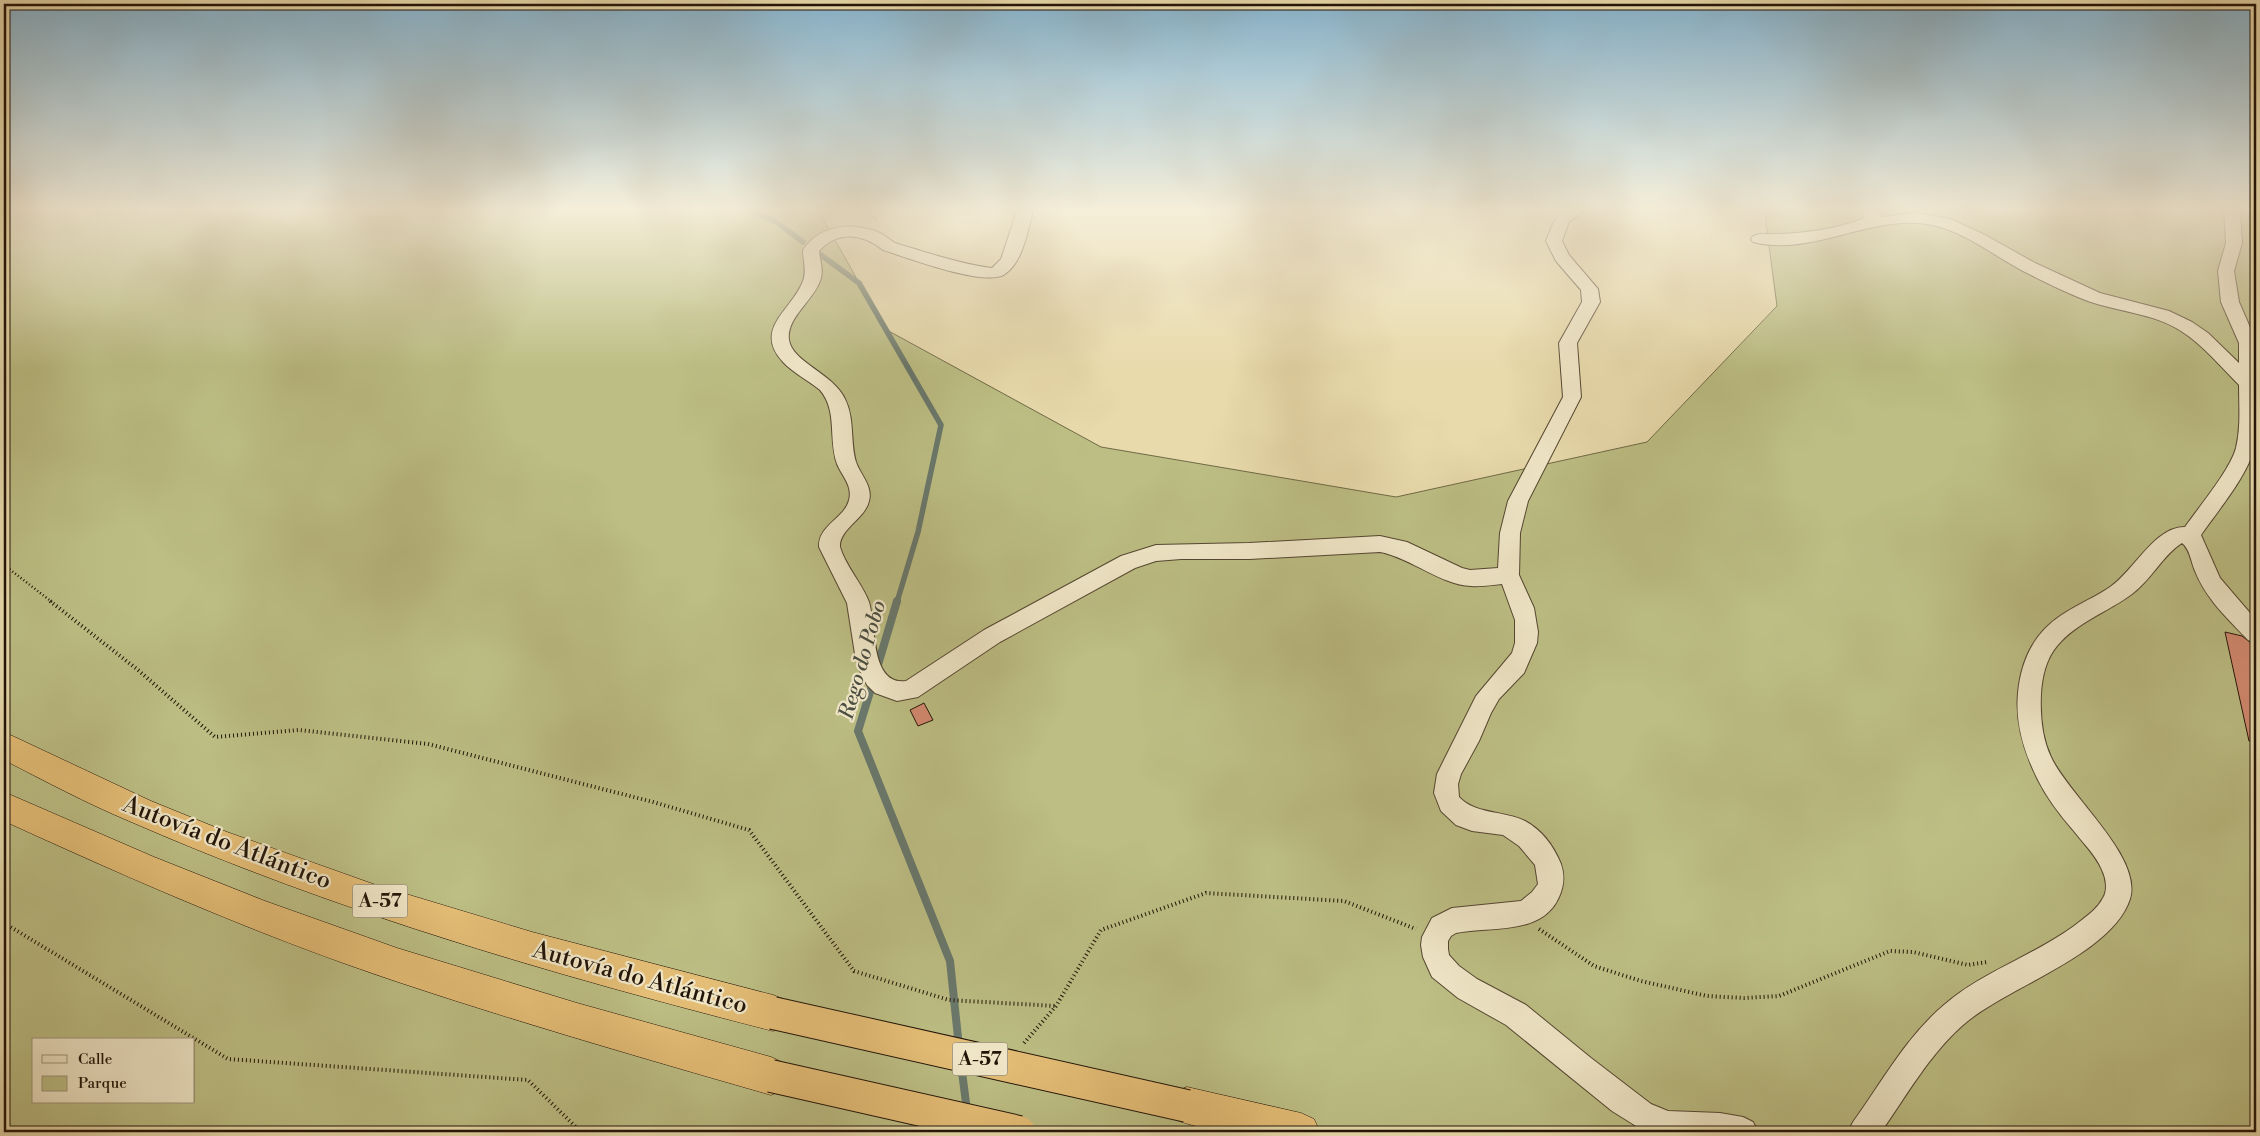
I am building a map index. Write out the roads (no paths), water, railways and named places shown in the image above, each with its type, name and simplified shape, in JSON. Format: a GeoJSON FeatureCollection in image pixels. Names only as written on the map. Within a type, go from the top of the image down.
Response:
{"type":"FeatureCollection","features":[{"type":"Feature","properties":{"kind":"highway","name":"Autovía do Atlántico"},"geometry":{"type":"LineString","coordinates":[[4,745],[140,811],[253,856],[370,898],[566,959],[773,1013],[1301,1132]]}},
{"type":"Feature","properties":{"kind":"highway","name":"A-57"},"geometry":{"type":"LineString","coordinates":[[4,806],[170,879],[263,917],[397,965],[577,1021],[770,1076],[1018,1132]]}},
{"type":"Feature","properties":{"kind":"street"},"geometry":{"type":"LineString","coordinates":[[812,261],[813,280],[782,328],[780,339],[783,350],[794,362],[825,383],[839,406],[847,464],[861,494],[859,502],[850,516],[829,542],[829,550],[851,586],[858,603],[868,666],[874,677],[884,687],[895,691],[910,690],[1008,628],[1128,562],[1156,554],[1181,551],[1249,551],[1380,544],[1400,548],[1457,575],[1470,578],[1508,575]]}},
{"type":"Feature","properties":{"kind":"street"},"geometry":{"type":"LineString","coordinates":[[935,261],[965,270],[993,273],[1000,271],[1008,261]]}},
{"type":"Feature","properties":{"kind":"street"},"geometry":{"type":"LineString","coordinates":[[1565,261],[1589,289],[1590,302],[1568,343],[1572,397],[1518,501],[1509,542],[1508,575],[1520,595],[1526,615],[1527,632],[1523,654],[1516,667],[1487,698],[1464,747],[1450,771],[1446,787],[1447,800],[1458,814],[1471,820],[1508,825],[1533,842],[1543,855],[1550,870],[1551,884],[1547,896],[1536,907],[1521,915],[1502,918],[1461,917],[1444,925],[1435,937],[1434,952],[1440,966],[1450,976],[1518,1016],[1633,1109],[1659,1124],[1679,1129],[1721,1128],[1743,1132]]}},
{"type":"Feature","properties":{"kind":"street"},"geometry":{"type":"LineString","coordinates":[[2019,261],[2094,297],[2163,315],[2202,337],[2248,382]]}},
{"type":"Feature","properties":{"kind":"street"},"geometry":{"type":"LineString","coordinates":[[2190,536],[2232,474],[2245,450],[2249,426],[2248,382],[2250,364],[2248,343],[2230,302],[2226,271],[2229,261]]}},
{"type":"Feature","properties":{"kind":"street"},"geometry":{"type":"LineString","coordinates":[[1863,1132],[1916,1053],[1946,1020],[1972,1000],[2054,954],[2088,931],[2110,913],[2117,900],[2119,890],[2117,875],[2098,842],[2058,792],[2043,765],[2033,741],[2029,699],[2031,676],[2046,643],[2056,632],[2132,582],[2163,547],[2178,536],[2190,536]]}},
{"type":"Feature","properties":{"kind":"street"},"geometry":{"type":"LineString","coordinates":[[2190,536],[2199,548],[2202,564],[2212,583],[2226,603],[2256,634]]}},
{"type":"Feature","properties":{"kind":"waterway","name":"Rego do Pobo"},"geometry":{"type":"LineString","coordinates":[[829,261],[859,283],[941,425],[918,532],[897,602]]}},
{"type":"Feature","properties":{"kind":"waterway","name":"Rego do Pobo"},"geometry":{"type":"LineString","coordinates":[[877,668],[897,601]]}},
{"type":"Feature","properties":{"kind":"waterway","name":"Rego do Pobo"},"geometry":{"type":"LineString","coordinates":[[873,682],[858,731],[950,961],[959,1047]]}},
{"type":"Feature","properties":{"kind":"waterway","name":"Rego do Pobo"},"geometry":{"type":"LineString","coordinates":[[961,1064],[967,1111]]}}]}
